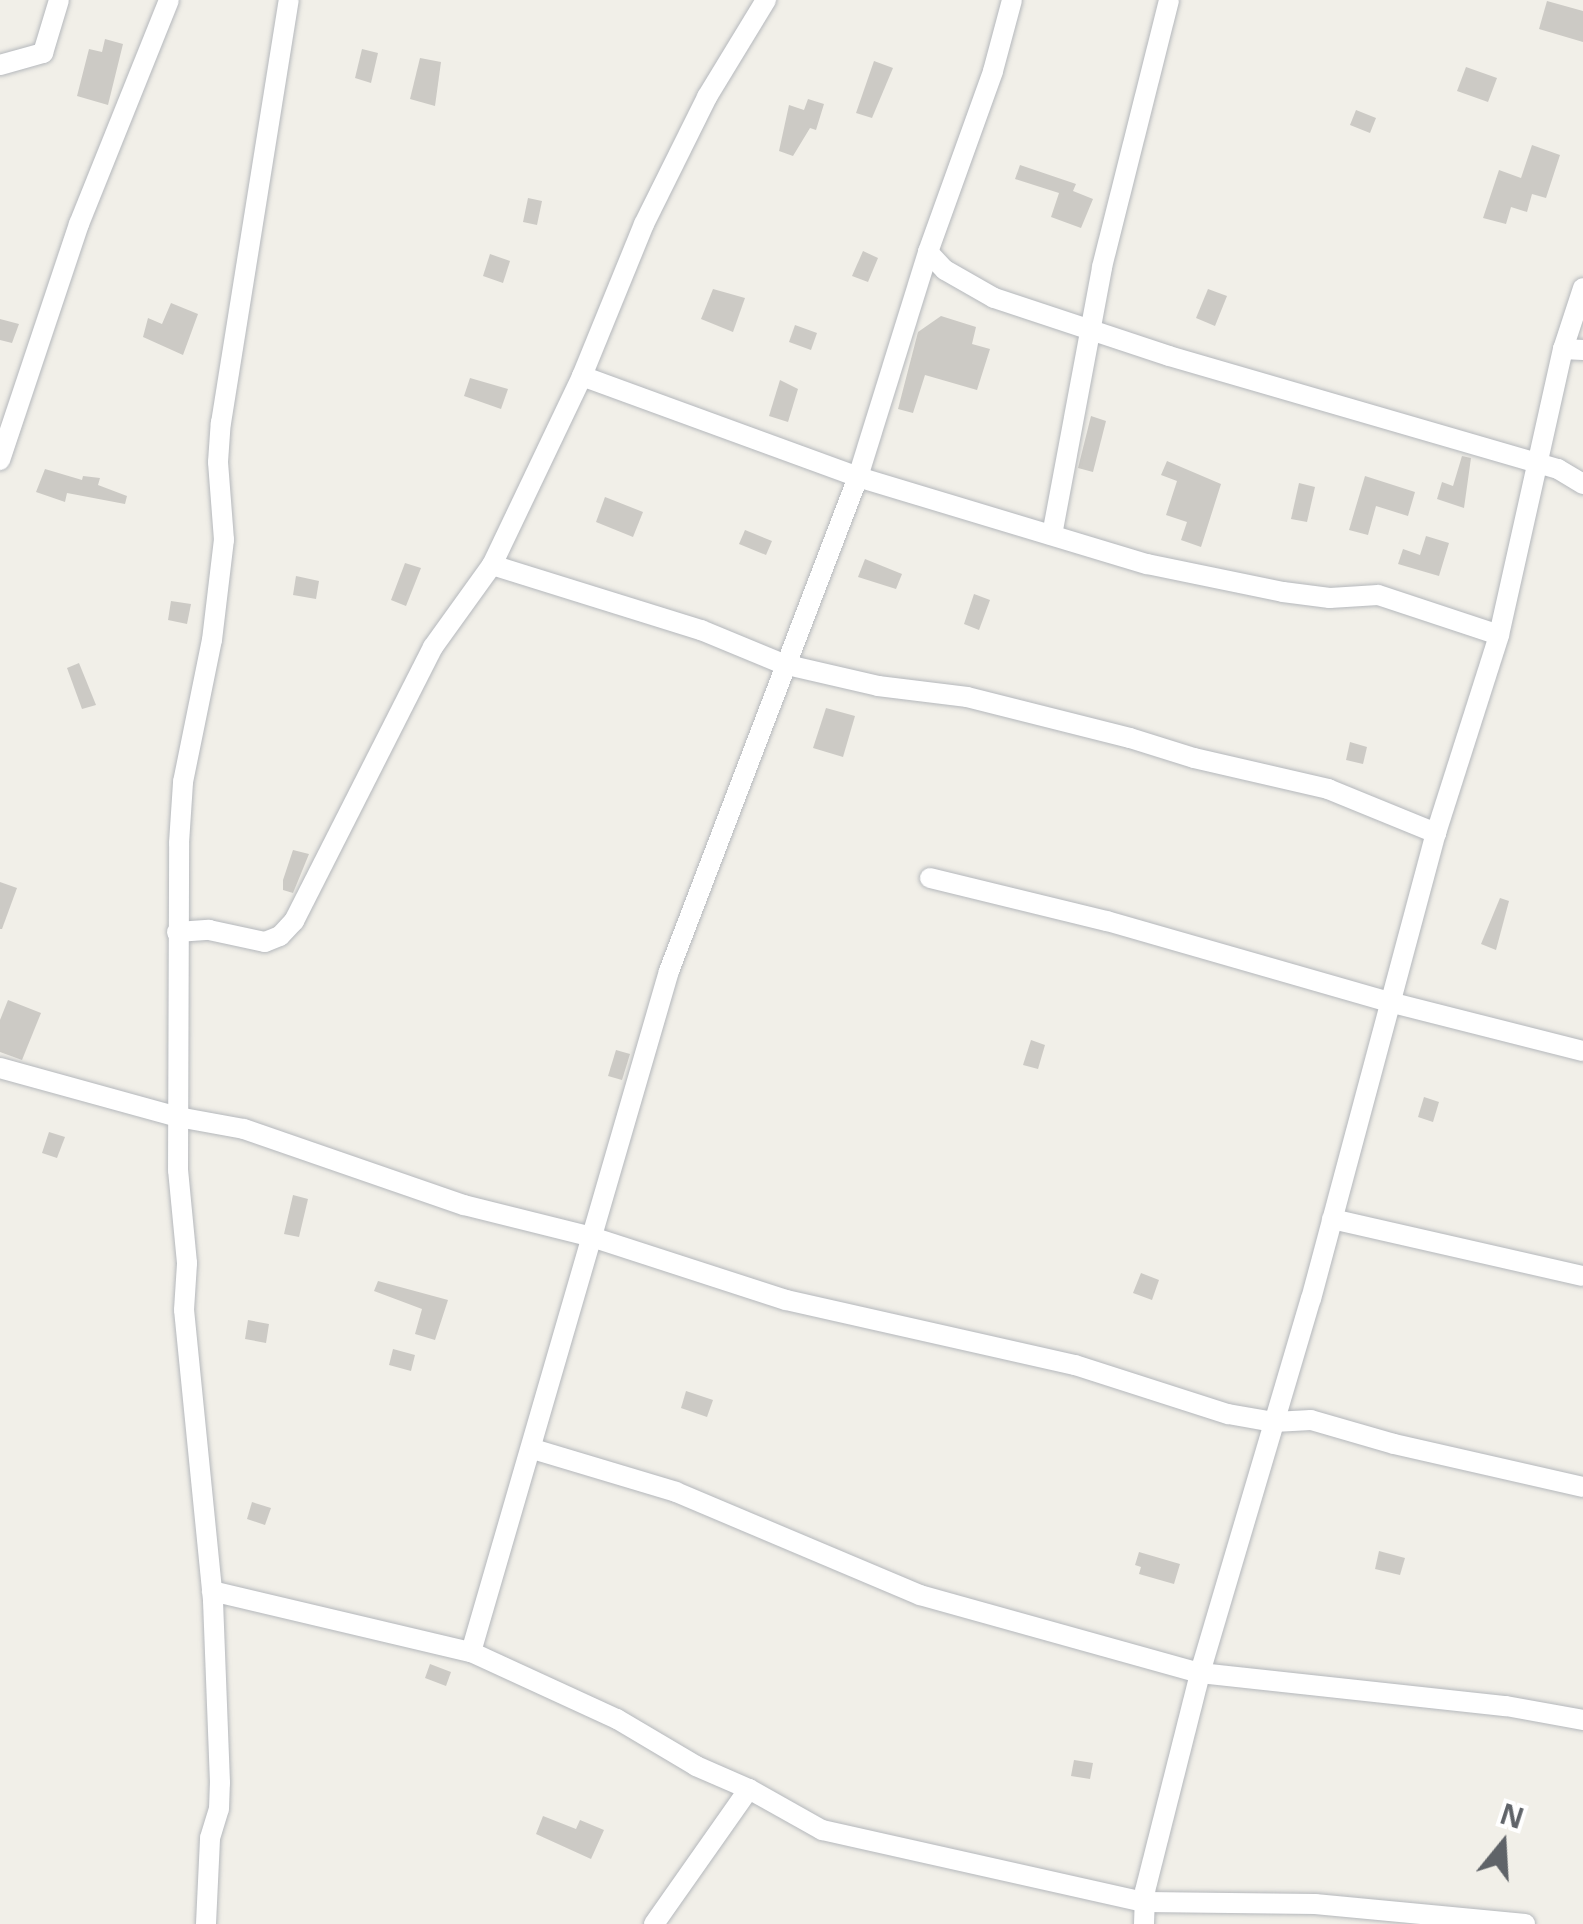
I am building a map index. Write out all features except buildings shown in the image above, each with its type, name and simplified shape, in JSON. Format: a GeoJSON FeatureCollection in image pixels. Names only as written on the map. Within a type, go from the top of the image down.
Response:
{"type":"FeatureCollection","features":[{"type":"Feature","properties":{"kind":"street"},"geometry":{"type":"LineString","coordinates":[[0,65],[44,53],[59,0]]}},
{"type":"Feature","properties":{"kind":"street"},"geometry":{"type":"LineString","coordinates":[[0,460],[79,224],[169,0]]}},
{"type":"Feature","properties":{"kind":"street"},"geometry":{"type":"LineString","coordinates":[[206,1924],[210,1838],[219,1810],[220,1783],[212,1591],[199,1433],[186,1342],[187,1263],[178,1170],[178,932],[183,782],[212,640],[224,540],[218,462],[220,423],[288,0]]}},
{"type":"Feature","properties":{"kind":"street"},"geometry":{"type":"LineString","coordinates":[[178,932],[209,930],[265,942],[280,936],[294,922],[433,648],[492,565],[582,376],[644,224],[708,97],[766,0]]}},
{"type":"Feature","properties":{"kind":"street"},"geometry":{"type":"LineString","coordinates":[[471,1652],[669,972],[783,664],[858,477],[928,252],[975,127],[1012,0]]}},
{"type":"Feature","properties":{"kind":"street"},"geometry":{"type":"LineString","coordinates":[[1052,535],[1088,328],[1169,0]]}},
{"type":"Feature","properties":{"kind":"street"},"geometry":{"type":"LineString","coordinates":[[928,252],[945,270],[981,292],[1537,465],[1583,484]]}},
{"type":"Feature","properties":{"kind":"street"},"geometry":{"type":"LineString","coordinates":[[1144,1924],[1145,1902],[1200,1673],[1332,1220],[1436,833],[1499,635],[1537,465],[1573,349],[1583,288]]}},
{"type":"Feature","properties":{"kind":"street"},"geometry":{"type":"LineString","coordinates":[[582,376],[858,477],[1147,564],[1283,592],[1330,598],[1378,595],[1409,602],[1499,635]]}},
{"type":"Feature","properties":{"kind":"street"},"geometry":{"type":"LineString","coordinates":[[492,565],[701,630],[783,664],[878,686],[967,698],[1328,789],[1436,833]]}},
{"type":"Feature","properties":{"kind":"street"},"geometry":{"type":"LineString","coordinates":[[930,878],[1106,921],[1389,1002],[1583,1051]]}},
{"type":"Feature","properties":{"kind":"street"},"geometry":{"type":"LineString","coordinates":[[0,1068],[178,1117],[244,1129],[464,1205],[592,1237],[786,1300],[1075,1365],[1228,1414],[1274,1422],[1310,1420],[1394,1444],[1583,1487]]}},
{"type":"Feature","properties":{"kind":"street"},"geometry":{"type":"LineString","coordinates":[[1332,1220],[1583,1276]]}},
{"type":"Feature","properties":{"kind":"street"},"geometry":{"type":"LineString","coordinates":[[532,1448],[676,1492],[920,1595],[1200,1673],[1506,1706],[1583,1720]]}},
{"type":"Feature","properties":{"kind":"street"},"geometry":{"type":"LineString","coordinates":[[212,1591],[471,1652],[601,1711],[696,1766],[749,1788],[822,1830],[1145,1902],[1316,1904],[1525,1924]]}},
{"type":"Feature","properties":{"kind":"street"},"geometry":{"type":"LineString","coordinates":[[654,1924],[749,1788]]}}]}
